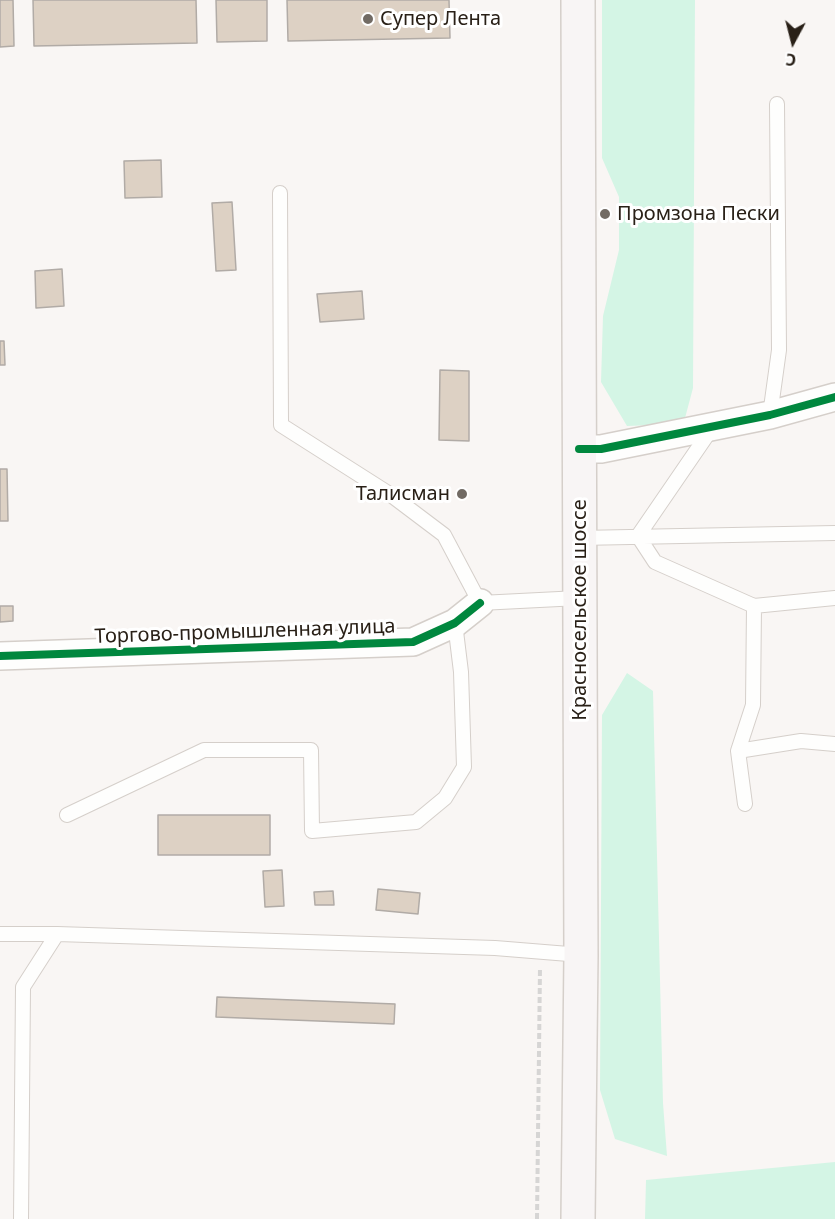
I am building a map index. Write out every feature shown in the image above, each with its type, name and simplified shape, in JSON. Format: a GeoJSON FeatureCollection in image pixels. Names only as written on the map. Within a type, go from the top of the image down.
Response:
{"type":"FeatureCollection","features":[{"type":"Feature","properties":{"kind":"main road","name":"Красносельское шоссе"},"geometry":{"type":"LineString","coordinates":[[578,0],[581,956],[578,1219]]}},
{"type":"Feature","properties":{"kind":"street"},"geometry":{"type":"LineString","coordinates":[[579,448],[600,448],[770,415],[835,397]]}},
{"type":"Feature","properties":{"kind":"street","name":"Торгово-промышленная улица"},"geometry":{"type":"LineString","coordinates":[[0,656],[413,642],[455,623],[480,603]]}},
{"type":"Feature","properties":{"kind":"lane"},"geometry":{"type":"LineString","coordinates":[[770,415],[779,350],[777,104]]}},
{"type":"Feature","properties":{"kind":"lane"},"geometry":{"type":"LineString","coordinates":[[280,193],[281,425],[391,495],[444,535],[480,603],[579,598]]}},
{"type":"Feature","properties":{"kind":"lane"},"geometry":{"type":"LineString","coordinates":[[638,536],[714,425]]}},
{"type":"Feature","properties":{"kind":"lane"},"geometry":{"type":"LineString","coordinates":[[579,538],[835,533]]}},
{"type":"Feature","properties":{"kind":"lane"},"geometry":{"type":"LineString","coordinates":[[638,536],[654,562],[754,606],[835,598]]}},
{"type":"Feature","properties":{"kind":"lane"},"geometry":{"type":"LineString","coordinates":[[745,804],[738,751],[753,705],[754,606]]}},
{"type":"Feature","properties":{"kind":"lane"},"geometry":{"type":"LineString","coordinates":[[67,815],[204,750],[311,750],[312,831],[416,822],[445,798],[464,767],[461,672],[455,623]]}},
{"type":"Feature","properties":{"kind":"lane"},"geometry":{"type":"LineString","coordinates":[[738,751],[801,741],[835,744]]}},
{"type":"Feature","properties":{"kind":"lane"},"geometry":{"type":"LineString","coordinates":[[0,934],[495,948],[581,956]]}},
{"type":"Feature","properties":{"kind":"lane"},"geometry":{"type":"LineString","coordinates":[[21,1219],[23,987],[57,934]]}},
{"type":"Feature","properties":{"kind":"path"},"geometry":{"type":"LineString","coordinates":[[537,1219],[540,953]]}},
{"type":"Feature","properties":{"kind":"green space"},"geometry":{"type":"Polygon","coordinates":[[[602,0],[695,0],[693,388],[685,418],[654,425],[627,426],[601,382],[603,316],[619,250],[619,197],[602,158],[602,0]]]}},
{"type":"Feature","properties":{"kind":"green space"},"geometry":{"type":"Polygon","coordinates":[[[627,673],[653,691],[663,1103],[667,1156],[615,1139],[600,1090],[602,715],[627,673]]]}},
{"type":"Feature","properties":{"kind":"green space"},"geometry":{"type":"Polygon","coordinates":[[[835,1162],[835,1219],[645,1219],[646,1180],[835,1162]]]}},
{"type":"Feature","properties":{"kind":"building"},"geometry":{"type":"Polygon","coordinates":[[[0,0],[13,0],[14,46],[0,47],[0,0]]]}},
{"type":"Feature","properties":{"kind":"building"},"geometry":{"type":"Polygon","coordinates":[[[33,0],[196,0],[197,43],[34,46],[33,0]]]}},
{"type":"Feature","properties":{"kind":"building"},"geometry":{"type":"Polygon","coordinates":[[[216,0],[267,0],[267,41],[217,42],[216,0]]]}},
{"type":"Feature","properties":{"kind":"building","name":"Супер Лента"},"geometry":{"type":"Polygon","coordinates":[[[287,0],[449,0],[450,38],[288,41],[287,0]]]}},
{"type":"Feature","properties":{"kind":"building"},"geometry":{"type":"Polygon","coordinates":[[[161,160],[162,197],[125,198],[124,161],[161,160]]]}},
{"type":"Feature","properties":{"kind":"building"},"geometry":{"type":"Polygon","coordinates":[[[232,202],[236,270],[216,271],[212,203],[232,202]]]}},
{"type":"Feature","properties":{"kind":"building"},"geometry":{"type":"Polygon","coordinates":[[[62,269],[64,306],[36,308],[35,271],[62,269]]]}},
{"type":"Feature","properties":{"kind":"building"},"geometry":{"type":"Polygon","coordinates":[[[362,291],[364,319],[320,322],[317,294],[362,291]]]}},
{"type":"Feature","properties":{"kind":"building"},"geometry":{"type":"Polygon","coordinates":[[[0,341],[4,341],[5,365],[0,365],[0,341]]]}},
{"type":"Feature","properties":{"kind":"building"},"geometry":{"type":"Polygon","coordinates":[[[440,370],[469,371],[469,441],[439,440],[440,370]]]}},
{"type":"Feature","properties":{"kind":"building"},"geometry":{"type":"Polygon","coordinates":[[[0,469],[7,469],[8,521],[0,521],[0,469]]]}},
{"type":"Feature","properties":{"kind":"building"},"geometry":{"type":"Polygon","coordinates":[[[0,606],[13,606],[13,621],[0,622],[0,606]]]}},
{"type":"Feature","properties":{"kind":"building"},"geometry":{"type":"Polygon","coordinates":[[[158,815],[270,815],[270,855],[158,855],[158,815]]]}},
{"type":"Feature","properties":{"kind":"building"},"geometry":{"type":"Polygon","coordinates":[[[282,870],[284,906],[265,907],[263,871],[282,870]]]}},
{"type":"Feature","properties":{"kind":"building"},"geometry":{"type":"Polygon","coordinates":[[[378,889],[420,893],[418,914],[376,910],[378,889]]]}},
{"type":"Feature","properties":{"kind":"building"},"geometry":{"type":"Polygon","coordinates":[[[333,891],[334,905],[315,905],[314,892],[333,891]]]}},
{"type":"Feature","properties":{"kind":"building"},"geometry":{"type":"Polygon","coordinates":[[[217,997],[395,1004],[394,1024],[216,1017],[217,997]]]}},
{"type":"Feature","properties":{"kind":"cycle path"},"geometry":{"type":"LineString","coordinates":[[579,449],[601,449],[770,415],[835,397]]}},
{"type":"Feature","properties":{"kind":"cycle path"},"geometry":{"type":"LineString","coordinates":[[0,656],[413,642],[455,623],[480,603]]}},
{"type":"Feature","properties":{"kind":"place","name":"Супер Лента"},"geometry":{"type":"Point","coordinates":[368,19]}},
{"type":"Feature","properties":{"kind":"place","name":"Промзона Пески"},"geometry":{"type":"Point","coordinates":[605,214]}},
{"type":"Feature","properties":{"kind":"place","name":"Талисман"},"geometry":{"type":"Point","coordinates":[462,494]}}]}
